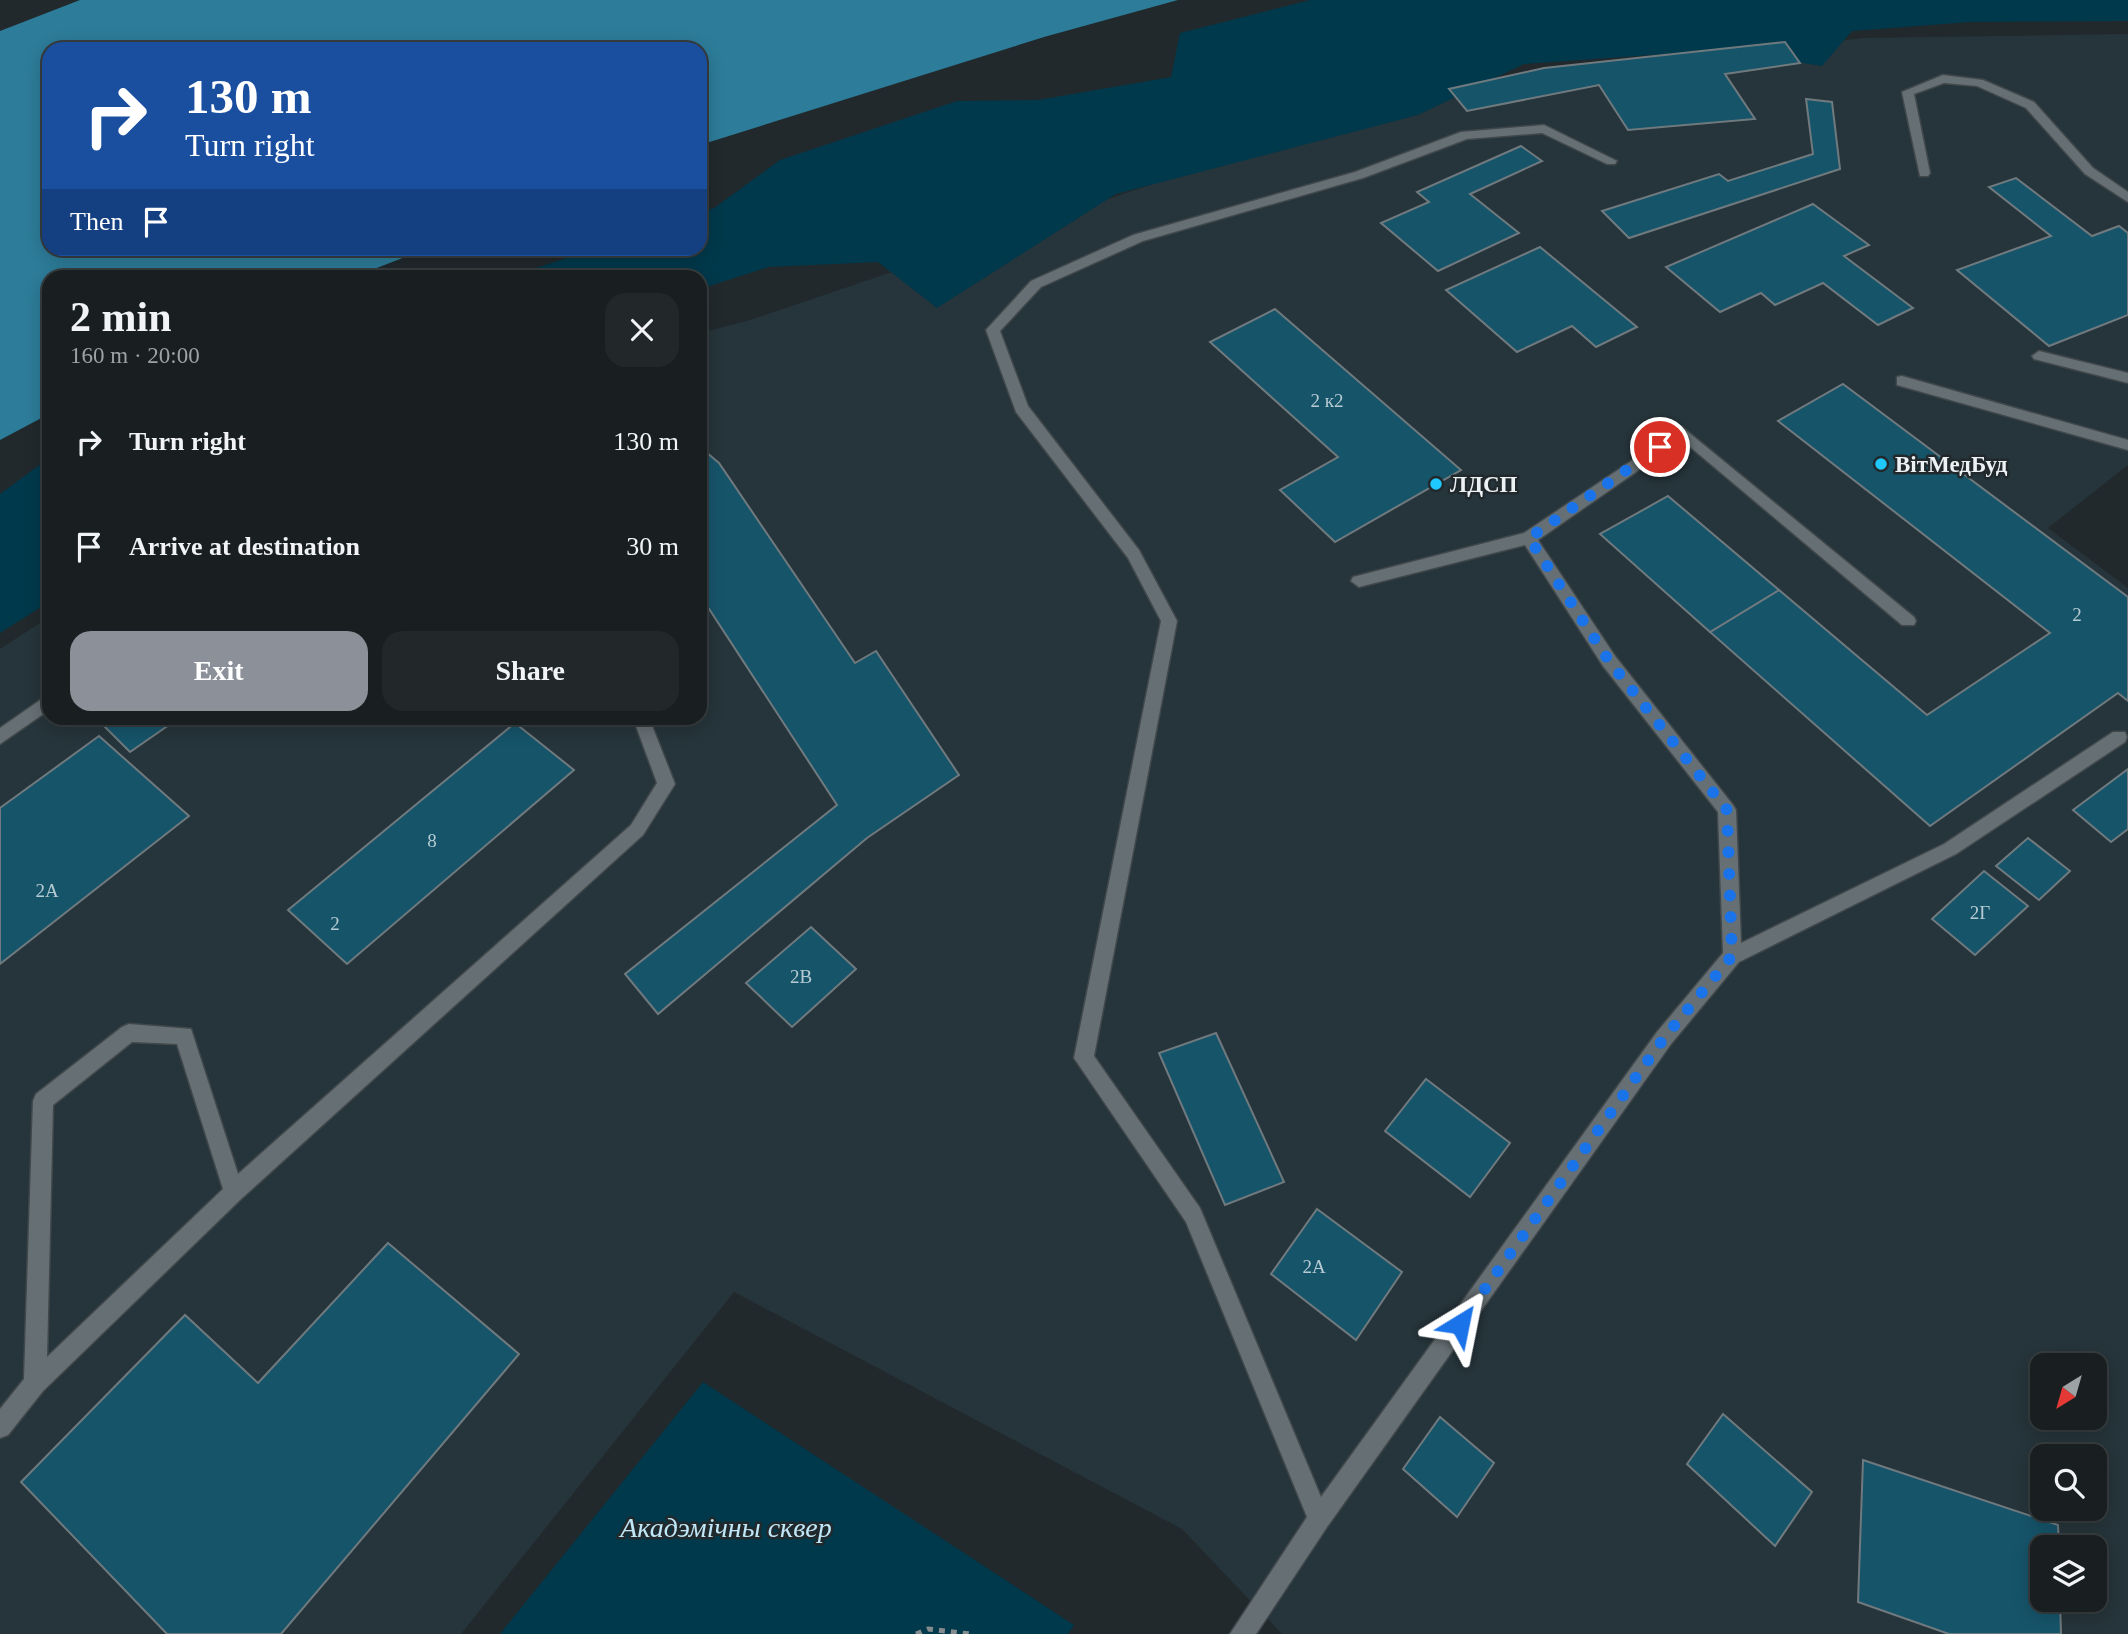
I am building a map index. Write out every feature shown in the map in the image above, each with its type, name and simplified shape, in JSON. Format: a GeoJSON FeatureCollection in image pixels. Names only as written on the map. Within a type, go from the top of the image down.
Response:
{"type":"FeatureCollection","features":[{"type":"Feature","properties":{"kind":"lane"},"geometry":{"type":"LineString","coordinates":[[1924,173],[1908,92],[1943,79],[1979,83],[2030,105],[2089,171],[2128,198]]}},
{"type":"Feature","properties":{"kind":"lane"},"geometry":{"type":"LineString","coordinates":[[1319,1519],[1193,1215],[1084,1058],[1169,621],[1134,554],[1021,408],[993,330],[1036,284],[1138,238],[1359,175],[1465,135],[1544,129],[1611,161]]}},
{"type":"Feature","properties":{"kind":"lane"},"geometry":{"type":"LineString","coordinates":[[2039,356],[2128,378]]}},
{"type":"Feature","properties":{"kind":"lane"},"geometry":{"type":"LineString","coordinates":[[1902,381],[2128,445]]}},
{"type":"Feature","properties":{"kind":"lane"},"geometry":{"type":"LineString","coordinates":[[1359,581],[1529,538],[1682,432],[1908,621]]}},
{"type":"Feature","properties":{"kind":"lane"},"geometry":{"type":"LineString","coordinates":[[1529,538],[1609,661],[1727,810],[1732,956]]}},
{"type":"Feature","properties":{"kind":"lane"},"geometry":{"type":"LineString","coordinates":[[0,737],[42,706]]}},
{"type":"Feature","properties":{"kind":"lane"},"geometry":{"type":"LineString","coordinates":[[0,1426],[35,1383],[234,1192],[637,830],[666,784],[644,725]]}},
{"type":"Feature","properties":{"kind":"lane"},"geometry":{"type":"LineString","coordinates":[[1242,1634],[1319,1519],[1664,1038],[1732,956],[1950,849],[2119,737]]}},
{"type":"Feature","properties":{"kind":"lane"},"geometry":{"type":"LineString","coordinates":[[35,1383],[43,1101],[129,1033],[184,1035],[234,1192]]}},
{"type":"Feature","properties":{"kind":"path"},"geometry":{"type":"LineString","coordinates":[[916,1634],[928,1629],[970,1634]]}},
{"type":"Feature","properties":{"kind":"shaded area"},"geometry":{"type":"Polygon","coordinates":[[[80,0],[1178,0],[1044,37],[707,143],[707,42],[42,42],[42,256],[408,256],[372,270],[42,270],[42,418],[0,440],[0,31],[80,0]]]}},
{"type":"Feature","properties":{"kind":"shaded area"},"geometry":{"type":"Polygon","coordinates":[[[2128,34],[2128,465],[2048,528],[2128,588],[2128,1634],[1282,1634],[1182,1529],[734,1292],[461,1634],[0,1634],[0,649],[42,622],[42,725],[707,725],[707,331],[747,321],[1446,85],[1864,38],[2128,34]]]}},
{"type":"Feature","properties":{"kind":"green space"},"geometry":{"type":"Polygon","coordinates":[[[1310,0],[2128,0],[2128,21],[1970,22],[1852,31],[1822,66],[1722,50],[1524,64],[1418,115],[1116,194],[937,308],[878,262],[769,267],[707,287],[707,270],[530,270],[573,256],[707,256],[707,210],[780,160],[957,101],[1038,100],[1171,77],[1180,33],[1310,0]]]}},
{"type":"Feature","properties":{"kind":"green space"},"geometry":{"type":"Polygon","coordinates":[[[42,463],[42,606],[0,633],[0,494],[42,463]]]}},
{"type":"Feature","properties":{"kind":"green space","name":"Акадэмічны сквер"},"geometry":{"type":"Polygon","coordinates":[[[703,1382],[1074,1625],[1068,1634],[500,1634],[703,1382]]]}},
{"type":"Feature","properties":{"kind":"building"},"geometry":{"type":"Polygon","coordinates":[[[1785,42],[1800,63],[1725,74],[1755,119],[1628,130],[1599,85],[1467,111],[1449,89],[1544,68],[1785,42]]]}},
{"type":"Feature","properties":{"kind":"building"},"geometry":{"type":"Polygon","coordinates":[[[1806,99],[1832,102],[1840,169],[1629,238],[1602,211],[1719,174],[1728,181],[1813,154],[1806,99]]]}},
{"type":"Feature","properties":{"kind":"building"},"geometry":{"type":"Polygon","coordinates":[[[1521,146],[1542,161],[1470,194],[1519,233],[1438,271],[1381,223],[1429,202],[1417,192],[1521,146]]]}},
{"type":"Feature","properties":{"kind":"building"},"geometry":{"type":"Polygon","coordinates":[[[2016,178],[2092,236],[2119,226],[2128,233],[2128,315],[2049,346],[1957,270],[2051,236],[1989,187],[2016,178]]]}},
{"type":"Feature","properties":{"kind":"building"},"geometry":{"type":"Polygon","coordinates":[[[1813,204],[1869,245],[1844,256],[1913,308],[1878,325],[1823,283],[1775,305],[1761,293],[1720,312],[1666,267],[1813,204]]]}},
{"type":"Feature","properties":{"kind":"building"},"geometry":{"type":"Polygon","coordinates":[[[1540,247],[1637,327],[1596,347],[1572,326],[1517,352],[1446,290],[1540,247]]]}},
{"type":"Feature","properties":{"kind":"building"},"geometry":{"type":"Polygon","coordinates":[[[1275,309],[1461,470],[1335,542],[1280,490],[1338,457],[1210,342],[1275,309]]]}},
{"type":"Feature","properties":{"kind":"building"},"geometry":{"type":"Polygon","coordinates":[[[1843,384],[2128,597],[2128,701],[2118,693],[1930,826],[1710,632],[1779,590],[1927,715],[2050,633],[1778,421],[1843,384]]]}},
{"type":"Feature","properties":{"kind":"building"},"geometry":{"type":"Polygon","coordinates":[[[707,453],[719,463],[855,663],[876,651],[959,775],[867,838],[658,1014],[625,974],[837,805],[707,606],[707,453]]]}},
{"type":"Feature","properties":{"kind":"building"},"geometry":{"type":"Polygon","coordinates":[[[1668,496],[1779,590],[1710,632],[1600,534],[1668,496]]]}},
{"type":"Feature","properties":{"kind":"building"},"geometry":{"type":"Polygon","coordinates":[[[103,725],[169,725],[130,752],[103,725]]]}},
{"type":"Feature","properties":{"kind":"building"},"geometry":{"type":"Polygon","coordinates":[[[513,725],[518,725],[574,770],[347,964],[288,910],[513,725]]]}},
{"type":"Feature","properties":{"kind":"building"},"geometry":{"type":"Polygon","coordinates":[[[99,736],[189,816],[0,964],[0,808],[99,736]]]}},
{"type":"Feature","properties":{"kind":"building"},"geometry":{"type":"Polygon","coordinates":[[[2128,769],[2128,829],[2111,842],[2073,810],[2128,769]]]}},
{"type":"Feature","properties":{"kind":"building"},"geometry":{"type":"Polygon","coordinates":[[[2028,838],[2070,871],[2039,900],[1996,866],[2028,838]]]}},
{"type":"Feature","properties":{"kind":"building"},"geometry":{"type":"Polygon","coordinates":[[[1984,871],[2028,906],[1975,955],[1932,919],[1984,871]]]}},
{"type":"Feature","properties":{"kind":"building"},"geometry":{"type":"Polygon","coordinates":[[[811,927],[856,969],[792,1027],[746,983],[811,927]]]}},
{"type":"Feature","properties":{"kind":"building"},"geometry":{"type":"Polygon","coordinates":[[[1216,1033],[1284,1182],[1225,1205],[1159,1053],[1216,1033]]]}},
{"type":"Feature","properties":{"kind":"building"},"geometry":{"type":"Polygon","coordinates":[[[1426,1079],[1510,1143],[1470,1197],[1385,1131],[1426,1079]]]}},
{"type":"Feature","properties":{"kind":"building"},"geometry":{"type":"Polygon","coordinates":[[[1317,1209],[1402,1272],[1356,1340],[1271,1274],[1317,1209]]]}},
{"type":"Feature","properties":{"kind":"building"},"geometry":{"type":"Polygon","coordinates":[[[388,1243],[519,1354],[281,1634],[167,1634],[21,1482],[185,1315],[258,1383],[388,1243]]]}},
{"type":"Feature","properties":{"kind":"building"},"geometry":{"type":"Polygon","coordinates":[[[1723,1414],[1812,1492],[1775,1546],[1687,1464],[1723,1414]]]}},
{"type":"Feature","properties":{"kind":"building"},"geometry":{"type":"Polygon","coordinates":[[[1440,1417],[1494,1463],[1457,1517],[1403,1469],[1440,1417]]]}},
{"type":"Feature","properties":{"kind":"building"},"geometry":{"type":"Polygon","coordinates":[[[1863,1460],[2030,1516],[2030,1521],[2046,1521],[2058,1525],[2058,1535],[2030,1535],[2030,1612],[2060,1612],[2061,1634],[1949,1634],[1858,1602],[1863,1460]]]}},
{"type":"Feature","properties":{"kind":"place","name":"ВітМедБуд"},"geometry":{"type":"Point","coordinates":[1881,464]}},
{"type":"Feature","properties":{"kind":"place","name":"ЛДСП"},"geometry":{"type":"Point","coordinates":[1436,484]}},
{"type":"Feature","properties":{"kind":"route"},"geometry":{"type":"LineString","coordinates":[[1460,1324],[1664,1038],[1732,956],[1727,810],[1609,661],[1529,538],[1660,447]]}}]}
